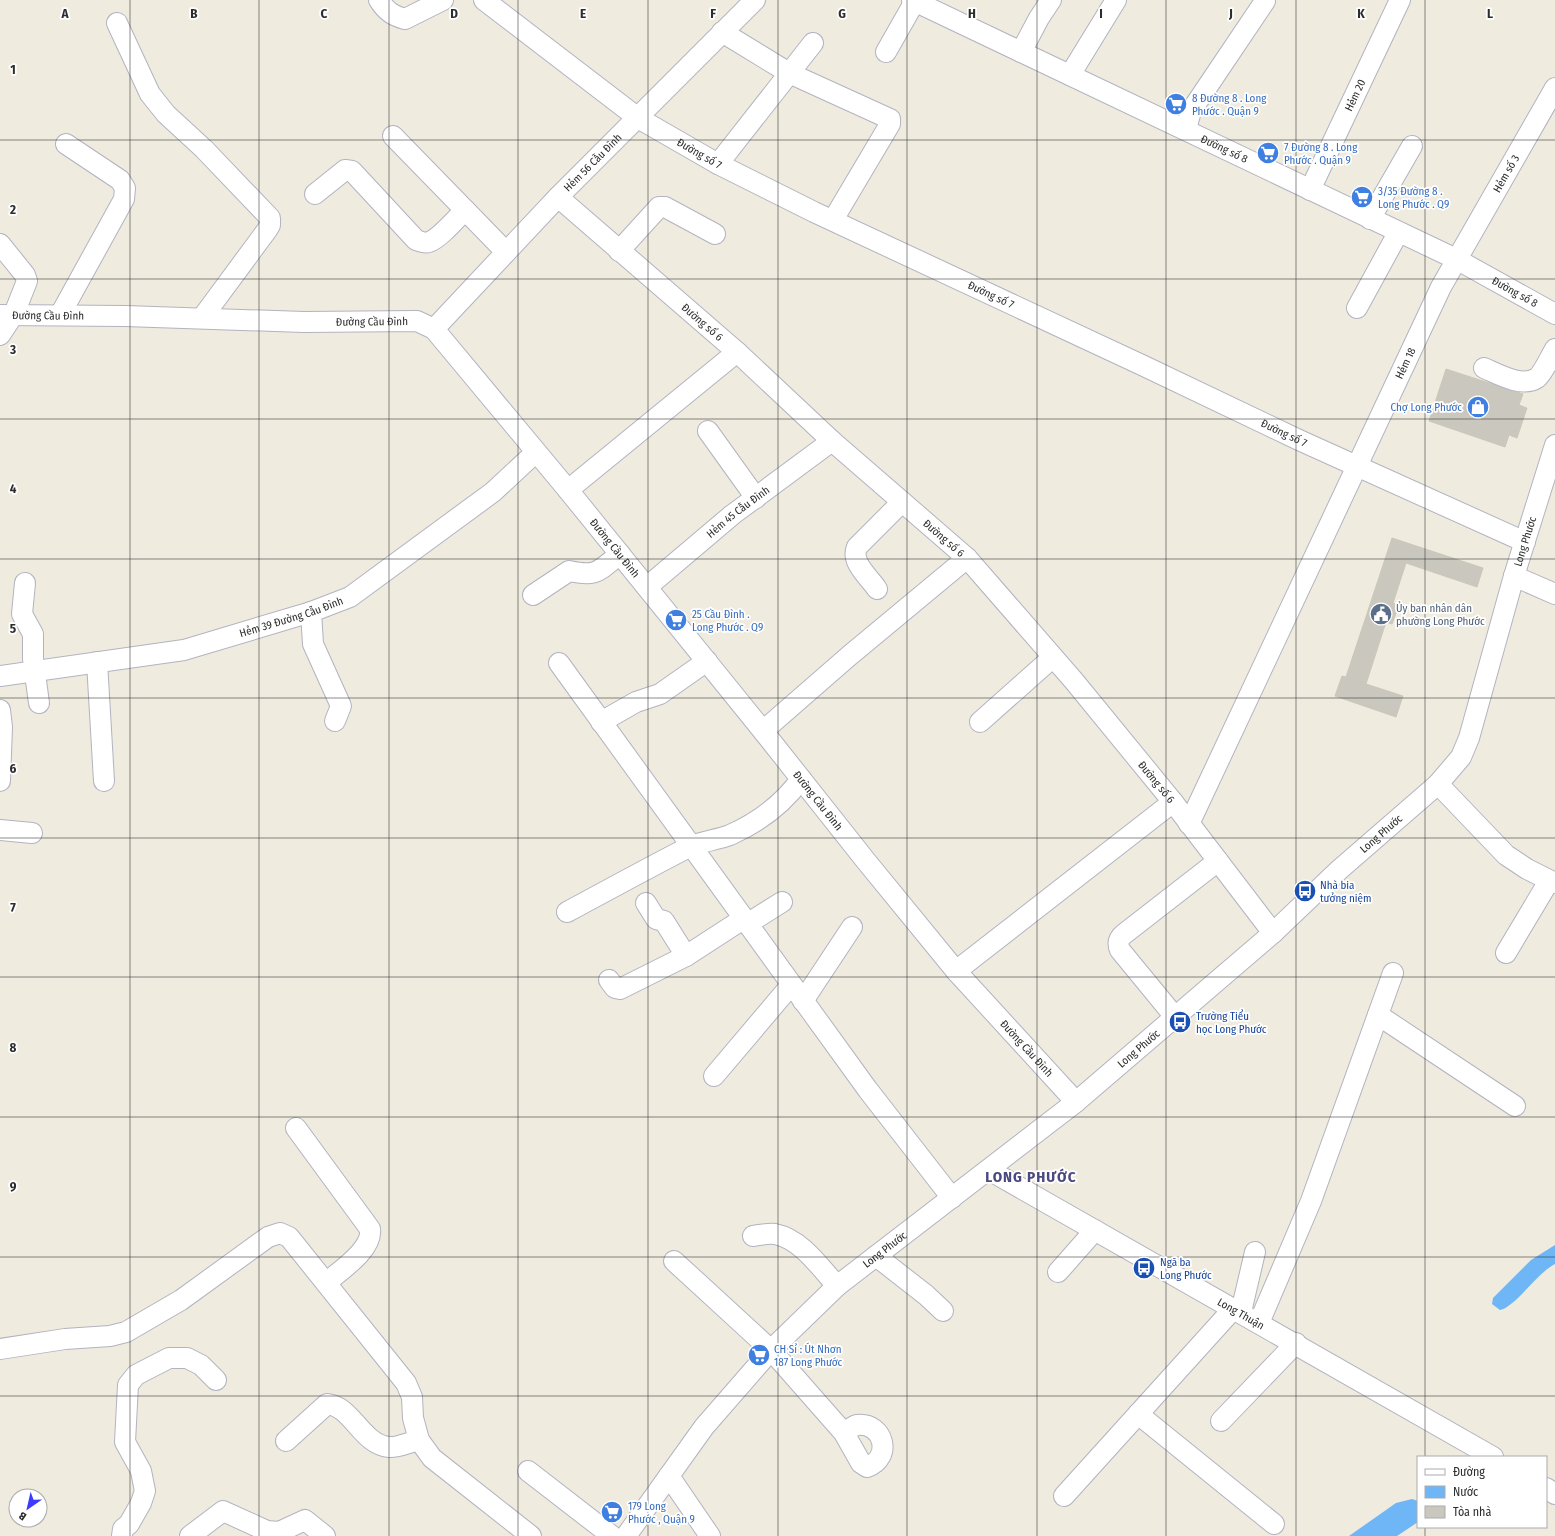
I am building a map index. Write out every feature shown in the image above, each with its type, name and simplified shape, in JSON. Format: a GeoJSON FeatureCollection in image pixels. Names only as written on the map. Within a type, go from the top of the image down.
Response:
{"type":"FeatureCollection","features":[{"type":"Feature","properties":{"kind":"street"},"geometry":{"type":"LineString","coordinates":[[379,0],[393,16],[406,19],[443,0]]}},
{"type":"Feature","properties":{"kind":"street","name":"Đường số 7"},"geometry":{"type":"LineString","coordinates":[[484,0],[638,118],[718,164],[833,220],[1358,467],[1525,542]]}},
{"type":"Feature","properties":{"kind":"street","name":"Hẻm 56 Cẫu Đình"},"geometry":{"type":"LineString","coordinates":[[434,329],[558,198],[755,0]]}},
{"type":"Feature","properties":{"kind":"street"},"geometry":{"type":"LineString","coordinates":[[886,52],[914,0]]}},
{"type":"Feature","properties":{"kind":"street","name":"Đường số 8"},"geometry":{"type":"LineString","coordinates":[[914,0],[1456,259],[1555,314]]}},
{"type":"Feature","properties":{"kind":"street"},"geometry":{"type":"LineString","coordinates":[[1021,52],[1039,18],[1051,0]]}},
{"type":"Feature","properties":{"kind":"street"},"geometry":{"type":"LineString","coordinates":[[1070,74],[1116,0]]}},
{"type":"Feature","properties":{"kind":"street"},"geometry":{"type":"LineString","coordinates":[[1186,129],[1191,111],[1264,0]]}},
{"type":"Feature","properties":{"kind":"street","name":"Hẻm 20"},"geometry":{"type":"LineString","coordinates":[[1310,190],[1400,0]]}},
{"type":"Feature","properties":{"kind":"street"},"geometry":{"type":"LineString","coordinates":[[117,23],[154,99],[166,114],[204,149],[270,218],[270,225],[267,230],[202,318]]}},
{"type":"Feature","properties":{"kind":"street"},"geometry":{"type":"LineString","coordinates":[[722,32],[789,73],[890,119],[890,124],[833,220]]}},
{"type":"Feature","properties":{"kind":"street"},"geometry":{"type":"LineString","coordinates":[[718,164],[813,43]]}},
{"type":"Feature","properties":{"kind":"street","name":"Hẻm số 3"},"geometry":{"type":"LineString","coordinates":[[1456,259],[1555,88]]}},
{"type":"Feature","properties":{"kind":"street"},"geometry":{"type":"LineString","coordinates":[[393,136],[506,252]]}},
{"type":"Feature","properties":{"kind":"street"},"geometry":{"type":"LineString","coordinates":[[60,315],[124,199],[125,188],[120,180],[66,144]]}},
{"type":"Feature","properties":{"kind":"street"},"geometry":{"type":"LineString","coordinates":[[1370,219],[1412,146]]}},
{"type":"Feature","properties":{"kind":"street"},"geometry":{"type":"LineString","coordinates":[[315,194],[345,170],[352,171],[416,240],[423,243],[429,243],[465,210]]}},
{"type":"Feature","properties":{"kind":"street","name":"Đường số 6"},"geometry":{"type":"LineString","coordinates":[[558,198],[737,352],[832,441],[967,558],[1052,658],[1074,681],[1173,802],[1273,934]]}},
{"type":"Feature","properties":{"kind":"street"},"geometry":{"type":"LineString","coordinates":[[619,251],[659,207],[665,207],[715,234]]}},
{"type":"Feature","properties":{"kind":"street"},"geometry":{"type":"LineString","coordinates":[[1357,308],[1398,232]]}},
{"type":"Feature","properties":{"kind":"street"},"geometry":{"type":"LineString","coordinates":[[0,244],[25,275],[28,281],[7,315],[0,335]]}},
{"type":"Feature","properties":{"kind":"street","name":"Hẻm 18"},"geometry":{"type":"LineString","coordinates":[[1189,824],[1358,467],[1441,287],[1456,259]]}},
{"type":"Feature","properties":{"kind":"street","name":"Đường Cầu Đình"},"geometry":{"type":"LineString","coordinates":[[7,315],[202,318],[304,322],[417,321],[434,329],[647,587],[764,731],[871,868],[956,971],[1076,1102]]}},
{"type":"Feature","properties":{"kind":"street"},"geometry":{"type":"LineString","coordinates":[[1484,368],[1514,380],[1530,381],[1538,377],[1555,349]]}},
{"type":"Feature","properties":{"kind":"street"},"geometry":{"type":"LineString","coordinates":[[568,490],[737,352]]}},
{"type":"Feature","properties":{"kind":"street"},"geometry":{"type":"LineString","coordinates":[[708,431],[756,498]]}},
{"type":"Feature","properties":{"kind":"street","name":"Hẻm 45 Cẫu Đình"},"geometry":{"type":"LineString","coordinates":[[647,587],[756,498],[832,441]]}},
{"type":"Feature","properties":{"kind":"street","name":"Long Phước"},"geometry":{"type":"LineString","coordinates":[[626,1536],[704,1427],[771,1350],[837,1286],[990,1170],[1076,1102],[1273,934],[1339,870],[1438,784],[1461,757],[1469,738],[1514,576],[1555,445]]}},
{"type":"Feature","properties":{"kind":"street","name":"Hẻm 39 Đường Cẫu Đình"},"geometry":{"type":"LineString","coordinates":[[0,676],[198,647],[311,612],[350,597],[493,492],[536,452]]}},
{"type":"Feature","properties":{"kind":"street"},"geometry":{"type":"LineString","coordinates":[[877,589],[856,560],[854,553],[902,502]]}},
{"type":"Feature","properties":{"kind":"street"},"geometry":{"type":"LineString","coordinates":[[533,595],[569,571],[587,575],[596,573],[620,554]]}},
{"type":"Feature","properties":{"kind":"street"},"geometry":{"type":"LineString","coordinates":[[764,731],[849,656],[967,558]]}},
{"type":"Feature","properties":{"kind":"street"},"geometry":{"type":"LineString","coordinates":[[1514,576],[1555,594]]}},
{"type":"Feature","properties":{"kind":"street"},"geometry":{"type":"LineString","coordinates":[[25,583],[22,614],[33,634],[34,671],[39,703]]}},
{"type":"Feature","properties":{"kind":"street"},"geometry":{"type":"LineString","coordinates":[[311,612],[313,644],[341,706],[335,721]]}},
{"type":"Feature","properties":{"kind":"street"},"geometry":{"type":"LineString","coordinates":[[980,722],[1052,658]]}},
{"type":"Feature","properties":{"kind":"street"},"geometry":{"type":"LineString","coordinates":[[601,722],[636,702],[660,694],[707,661]]}},
{"type":"Feature","properties":{"kind":"street"},"geometry":{"type":"LineString","coordinates":[[98,662],[104,781]]}},
{"type":"Feature","properties":{"kind":"street"},"geometry":{"type":"LineString","coordinates":[[559,663],[868,1090],[952,1198]]}},
{"type":"Feature","properties":{"kind":"street"},"geometry":{"type":"LineString","coordinates":[[0,710],[2,727],[0,781]]}},
{"type":"Feature","properties":{"kind":"street"},"geometry":{"type":"LineString","coordinates":[[567,912],[691,846],[730,835],[755,821],[779,805],[790,794],[801,778]]}},
{"type":"Feature","properties":{"kind":"street"},"geometry":{"type":"LineString","coordinates":[[1438,784],[1506,855],[1527,869],[1552,882],[1506,953]]}},
{"type":"Feature","properties":{"kind":"street"},"geometry":{"type":"LineString","coordinates":[[956,971],[1173,802]]}},
{"type":"Feature","properties":{"kind":"street"},"geometry":{"type":"LineString","coordinates":[[0,830],[32,833]]}},
{"type":"Feature","properties":{"kind":"street"},"geometry":{"type":"LineString","coordinates":[[1175,1017],[1120,950],[1118,945],[1120,938],[1124,934],[1218,861]]}},
{"type":"Feature","properties":{"kind":"street"},"geometry":{"type":"LineString","coordinates":[[609,980],[614,988],[620,989],[686,956],[745,921],[782,902]]}},
{"type":"Feature","properties":{"kind":"street"},"geometry":{"type":"LineString","coordinates":[[646,903],[656,919],[664,921],[686,956]]}},
{"type":"Feature","properties":{"kind":"street"},"geometry":{"type":"LineString","coordinates":[[803,1001],[852,927]]}},
{"type":"Feature","properties":{"kind":"street"},"geometry":{"type":"LineString","coordinates":[[1259,1323],[1311,1201],[1393,973]]}},
{"type":"Feature","properties":{"kind":"street"},"geometry":{"type":"LineString","coordinates":[[714,1076],[791,985]]}},
{"type":"Feature","properties":{"kind":"street"},"geometry":{"type":"LineString","coordinates":[[1378,1015],[1515,1106]]}},
{"type":"Feature","properties":{"kind":"street"},"geometry":{"type":"LineString","coordinates":[[296,1128],[370,1229],[371,1235],[367,1247],[327,1282]]}},
{"type":"Feature","properties":{"kind":"street","name":"Long Thuận"},"geometry":{"type":"LineString","coordinates":[[990,1170],[1296,1343],[1491,1456]]}},
{"type":"Feature","properties":{"kind":"street"},"geometry":{"type":"LineString","coordinates":[[1058,1272],[1095,1230]]}},
{"type":"Feature","properties":{"kind":"street"},"geometry":{"type":"LineString","coordinates":[[0,1349],[65,1339],[110,1336],[126,1332],[182,1300],[274,1233],[280,1233],[289,1237],[327,1282],[406,1383],[412,1397],[413,1418],[419,1440],[432,1458],[531,1536]]}},
{"type":"Feature","properties":{"kind":"street"},"geometry":{"type":"LineString","coordinates":[[753,1236],[773,1234],[793,1242],[803,1249],[837,1286]]}},
{"type":"Feature","properties":{"kind":"street"},"geometry":{"type":"LineString","coordinates":[[1064,1496],[1138,1414],[1237,1310],[1255,1252]]}},
{"type":"Feature","properties":{"kind":"street"},"geometry":{"type":"LineString","coordinates":[[876,1256],[926,1295],[943,1311]]}},
{"type":"Feature","properties":{"kind":"street"},"geometry":{"type":"LineString","coordinates":[[674,1261],[771,1350],[844,1433]]}},
{"type":"Feature","properties":{"kind":"street"},"geometry":{"type":"LineString","coordinates":[[1221,1421],[1296,1343]]}},
{"type":"Feature","properties":{"kind":"street"},"geometry":{"type":"LineString","coordinates":[[122,1536],[123,1529],[129,1524],[142,1503],[145,1491],[142,1471],[125,1442],[128,1385],[136,1375],[169,1358],[187,1358],[201,1365],[216,1380]]}},
{"type":"Feature","properties":{"kind":"street"},"geometry":{"type":"LineString","coordinates":[[286,1441],[327,1404],[338,1407],[377,1443],[389,1447],[419,1440]]}},
{"type":"Feature","properties":{"kind":"street"},"geometry":{"type":"LineString","coordinates":[[1138,1414],[1274,1524]]}},
{"type":"Feature","properties":{"kind":"street"},"geometry":{"type":"LineString","coordinates":[[528,1471],[612,1536]]}},
{"type":"Feature","properties":{"kind":"street"},"geometry":{"type":"LineString","coordinates":[[669,1476],[710,1536]]}},
{"type":"Feature","properties":{"kind":"street"},"geometry":{"type":"LineString","coordinates":[[190,1536],[223,1511],[266,1531],[279,1532],[305,1520],[325,1536]]}},
{"type":"Feature","properties":{"kind":"water"},"geometry":{"type":"Polygon","coordinates":[[[1555,1245],[1555,1264],[1548,1268],[1506,1308],[1500,1310],[1492,1304],[1493,1298],[1531,1260],[1555,1245]]]}},
{"type":"Feature","properties":{"kind":"water"},"geometry":{"type":"Polygon","coordinates":[[[1412,1499],[1417,1501],[1417,1523],[1397,1536],[1349,1536],[1396,1503],[1412,1499]]]}},
{"type":"Feature","properties":{"kind":"building","name":"Chợ Long Phước"},"geometry":{"type":"Polygon","coordinates":[[[1446,369],[1523,394],[1519,405],[1527,408],[1517,438],[1509,435],[1505,447],[1429,421],[1446,369]]]}},
{"type":"Feature","properties":{"kind":"building","name":"Ủy ban nhân dân phường Long Phước"},"geometry":{"type":"Polygon","coordinates":[[[1392,538],[1483,568],[1477,587],[1406,563],[1393,603],[1399,605],[1392,624],[1386,622],[1366,684],[1403,696],[1396,717],[1335,696],[1342,676],[1346,677],[1392,538]]]}},
{"type":"Feature","properties":{"kind":"place","name":"8 Đường 8 . Long Phước . Quận 9"},"geometry":{"type":"Point","coordinates":[1176,104]}},
{"type":"Feature","properties":{"kind":"place","name":"7 Đường 8 . Long Phước . Quận 9"},"geometry":{"type":"Point","coordinates":[1268,153]}},
{"type":"Feature","properties":{"kind":"place","name":"3/35 Đường 8 . Long Phước . Q9"},"geometry":{"type":"Point","coordinates":[1362,197]}},
{"type":"Feature","properties":{"kind":"place","name":"Chợ Long Phước"},"geometry":{"type":"Point","coordinates":[1478,407]}},
{"type":"Feature","properties":{"kind":"place","name":"Ủy ban nhân dân phường Long Phước"},"geometry":{"type":"Point","coordinates":[1381,614]}},
{"type":"Feature","properties":{"kind":"place","name":"25 Cầu Đình . Long Phước . Q9"},"geometry":{"type":"Point","coordinates":[676,620]}},
{"type":"Feature","properties":{"kind":"place","name":"Nhà bia tưởng niệm"},"geometry":{"type":"Point","coordinates":[1305,891]}},
{"type":"Feature","properties":{"kind":"place","name":"Trường Tiểu học Long Phước"},"geometry":{"type":"Point","coordinates":[1180,1022]}},
{"type":"Feature","properties":{"kind":"place","name":"Ngã ba Long Phước"},"geometry":{"type":"Point","coordinates":[1144,1268]}},
{"type":"Feature","properties":{"kind":"place","name":"CH Sỉ : Út Nhơn 187 Long Phước"},"geometry":{"type":"Point","coordinates":[759,1355]}},
{"type":"Feature","properties":{"kind":"place","name":"179 Long Phước , Quận 9"},"geometry":{"type":"Point","coordinates":[612,1512]}},
{"type":"Feature","properties":{"kind":"district","name":"LONG PHƯỚC"},"geometry":{"type":"Point","coordinates":[1031,1177]}}]}
